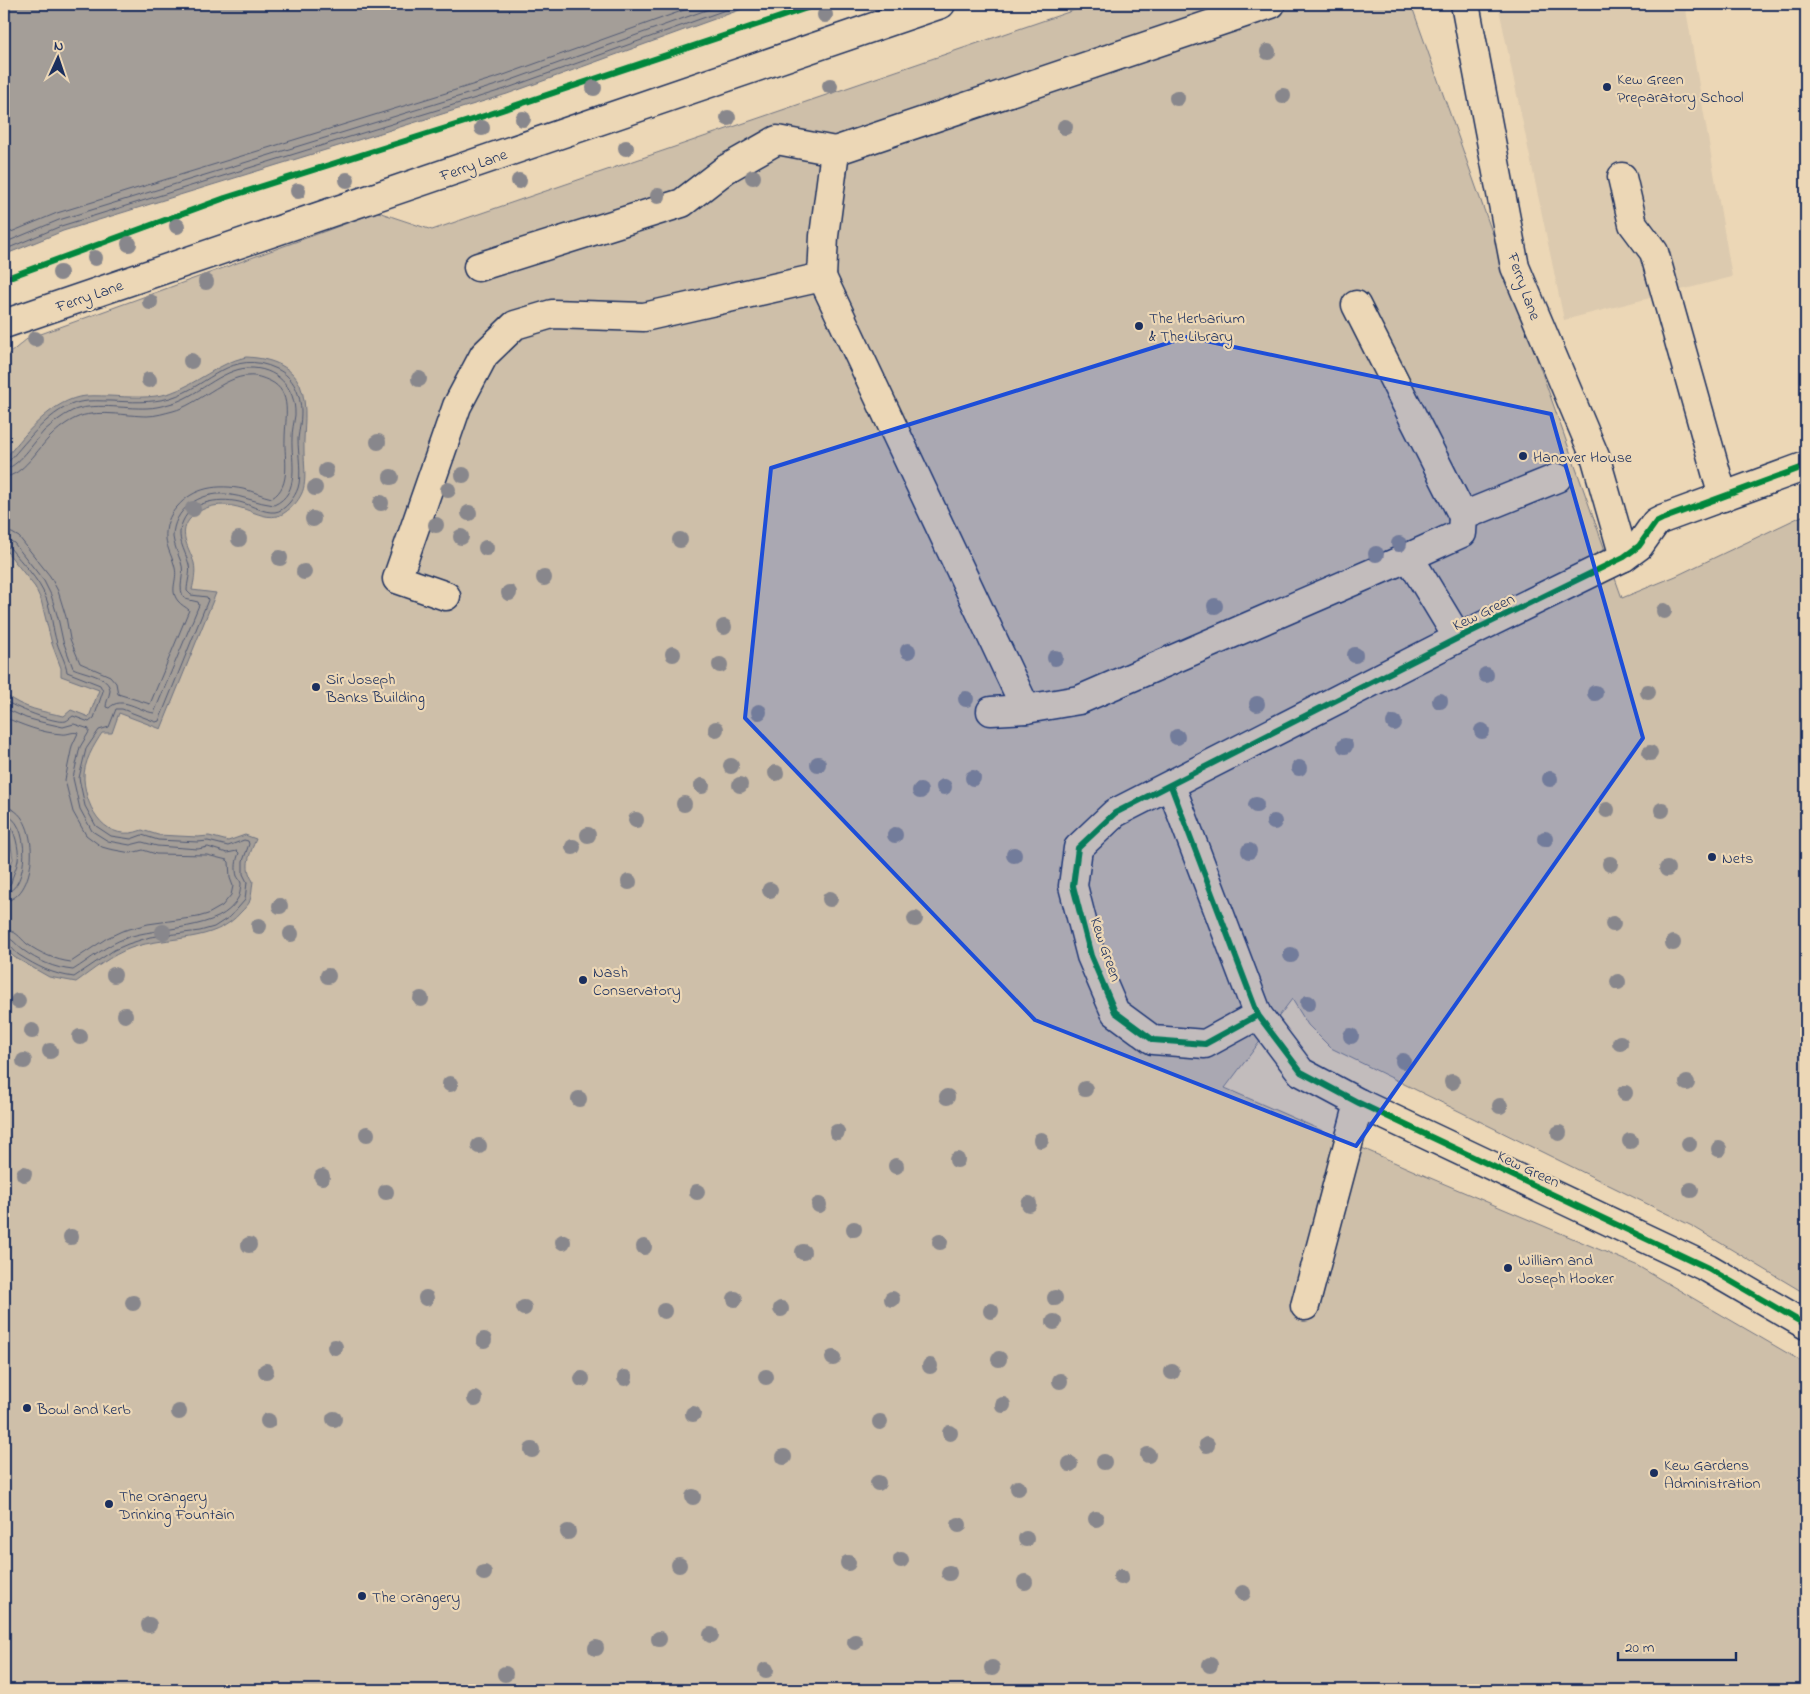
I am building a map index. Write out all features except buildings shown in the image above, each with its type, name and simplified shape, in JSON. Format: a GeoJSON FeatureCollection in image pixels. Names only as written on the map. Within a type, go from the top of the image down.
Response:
{"type":"FeatureCollection","features":[{"type":"Feature","properties":{"kind":"street","name":"Ferry Lane"},"geometry":{"type":"LineString","coordinates":[[4,324],[941,4]]}},
{"type":"Feature","properties":{"kind":"street"},"geometry":{"type":"LineString","coordinates":[[478,267],[682,203],[726,169],[777,140],[835,151],[1271,4]]}},
{"type":"Feature","properties":{"kind":"street","name":"Ferry Lane"},"geometry":{"type":"LineString","coordinates":[[1465,4],[1515,267],[1596,459],[1624,557]]}},
{"type":"Feature","properties":{"kind":"street"},"geometry":{"type":"LineString","coordinates":[[835,151],[824,236],[822,277],[1026,709]]}},
{"type":"Feature","properties":{"kind":"street"},"geometry":{"type":"LineString","coordinates":[[1622,177],[1633,224],[1654,252],[1723,497]]}},
{"type":"Feature","properties":{"kind":"street"},"geometry":{"type":"LineString","coordinates":[[446,596],[397,579],[456,406],[484,355],[515,326],[552,314],[644,317],[822,277]]}},
{"type":"Feature","properties":{"kind":"street"},"geometry":{"type":"LineString","coordinates":[[991,711],[1026,709],[1079,700],[1409,558],[1462,533],[1463,516],[1356,305]]}},
{"type":"Feature","properties":{"kind":"street","name":"Kew Green"},"geometry":{"type":"LineString","coordinates":[[1258,1014],[1205,1044],[1152,1040],[1115,1012],[1091,956],[1073,886],[1078,848],[1115,813],[1458,638],[1624,557],[1639,546],[1656,522],[1806,466]]}},
{"type":"Feature","properties":{"kind":"street"},"geometry":{"type":"LineString","coordinates":[[1463,516],[1557,478]]}},
{"type":"Feature","properties":{"kind":"street"},"geometry":{"type":"LineString","coordinates":[[1409,558],[1458,638]]}},
{"type":"Feature","properties":{"kind":"street","name":"Kew Green"},"geometry":{"type":"LineString","coordinates":[[1171,786],[1258,1014],[1301,1072],[1359,1103],[1700,1264],[1806,1325]]}},
{"type":"Feature","properties":{"kind":"street"},"geometry":{"type":"LineString","coordinates":[[1305,1306],[1359,1103]]}},
{"type":"Feature","properties":{"kind":"highlighted area"},"geometry":{"type":"Polygon","coordinates":[[[1187,337],[1551,414],[1643,738],[1356,1146],[1035,1020],[745,718],[771,468],[1187,337]]]}},
{"type":"Feature","properties":{"kind":"shaded area"},"geometry":{"type":"Polygon","coordinates":[[[1092,4],[1411,4],[1622,598],[1676,576],[1806,514],[1806,1294],[1692,1226],[1331,1048],[1308,1025],[1292,999],[1225,1088],[1636,1265],[1806,1364],[1806,1690],[4,1690],[4,358],[27,339],[378,212],[432,230],[1092,4]]]}},
{"type":"Feature","properties":{"kind":"shaded area","name":"Kew Green Preparatory School"},"geometry":{"type":"Polygon","coordinates":[[[1498,4],[1685,4],[1732,277],[1564,320],[1498,4]]]}},
{"type":"Feature","properties":{"kind":"water"},"geometry":{"type":"Polygon","coordinates":[[[4,4],[756,4],[507,94],[63,231],[4,255],[4,4]]]}},
{"type":"Feature","properties":{"kind":"water"},"geometry":{"type":"Polygon","coordinates":[[[246,357],[278,363],[291,372],[300,385],[305,410],[305,478],[303,491],[293,506],[285,512],[272,517],[234,506],[220,505],[206,508],[189,520],[186,526],[185,537],[195,566],[192,590],[216,593],[161,729],[119,713],[112,733],[102,733],[93,749],[85,767],[84,779],[89,802],[94,812],[109,828],[118,832],[130,833],[142,830],[158,835],[209,836],[228,841],[245,835],[256,839],[248,865],[253,881],[250,901],[230,922],[218,929],[204,934],[131,948],[109,959],[76,982],[49,977],[14,957],[5,948],[4,894],[7,876],[13,859],[10,839],[4,820],[4,696],[6,695],[19,703],[41,711],[64,716],[71,710],[89,717],[99,690],[61,676],[61,668],[52,644],[41,600],[35,587],[4,548],[4,460],[37,422],[68,401],[86,396],[140,397],[162,395],[180,389],[226,364],[246,357]]]}},
{"type":"Feature","properties":{"kind":"cycle path"},"geometry":{"type":"LineString","coordinates":[[4,279],[225,198],[487,115],[819,4]]}},
{"type":"Feature","properties":{"kind":"cycle path"},"geometry":{"type":"LineString","coordinates":[[1258,1015],[1205,1044],[1153,1040],[1115,1012],[1091,956],[1073,886],[1078,848],[1115,813],[1458,638],[1624,557],[1639,546],[1656,522],[1806,466]]}},
{"type":"Feature","properties":{"kind":"cycle path"},"geometry":{"type":"LineString","coordinates":[[1171,786],[1258,1015],[1301,1072],[1359,1103],[1708,1268],[1806,1325]]}},
{"type":"Feature","properties":{"kind":"place","name":"Kew Green Preparatory School"},"geometry":{"type":"Point","coordinates":[1607,87]}},
{"type":"Feature","properties":{"kind":"place","name":"The Herbarium & The Library"},"geometry":{"type":"Point","coordinates":[1139,326]}},
{"type":"Feature","properties":{"kind":"place","name":"Hanover House"},"geometry":{"type":"Point","coordinates":[1523,456]}},
{"type":"Feature","properties":{"kind":"place","name":"Sir Joseph Banks Building"},"geometry":{"type":"Point","coordinates":[316,687]}},
{"type":"Feature","properties":{"kind":"place","name":"Nets"},"geometry":{"type":"Point","coordinates":[1712,857]}},
{"type":"Feature","properties":{"kind":"place","name":"Nash Conservatory"},"geometry":{"type":"Point","coordinates":[583,980]}},
{"type":"Feature","properties":{"kind":"place","name":"William and Joseph Hooker"},"geometry":{"type":"Point","coordinates":[1508,1268]}},
{"type":"Feature","properties":{"kind":"place","name":"Bowl and Kerb"},"geometry":{"type":"Point","coordinates":[27,1408]}},
{"type":"Feature","properties":{"kind":"place","name":"Kew Gardens Administration"},"geometry":{"type":"Point","coordinates":[1654,1473]}},
{"type":"Feature","properties":{"kind":"place","name":"The Orangery Drinking Fountain"},"geometry":{"type":"Point","coordinates":[109,1504]}},
{"type":"Feature","properties":{"kind":"place","name":"The Orangery"},"geometry":{"type":"Point","coordinates":[362,1596]}}]}
